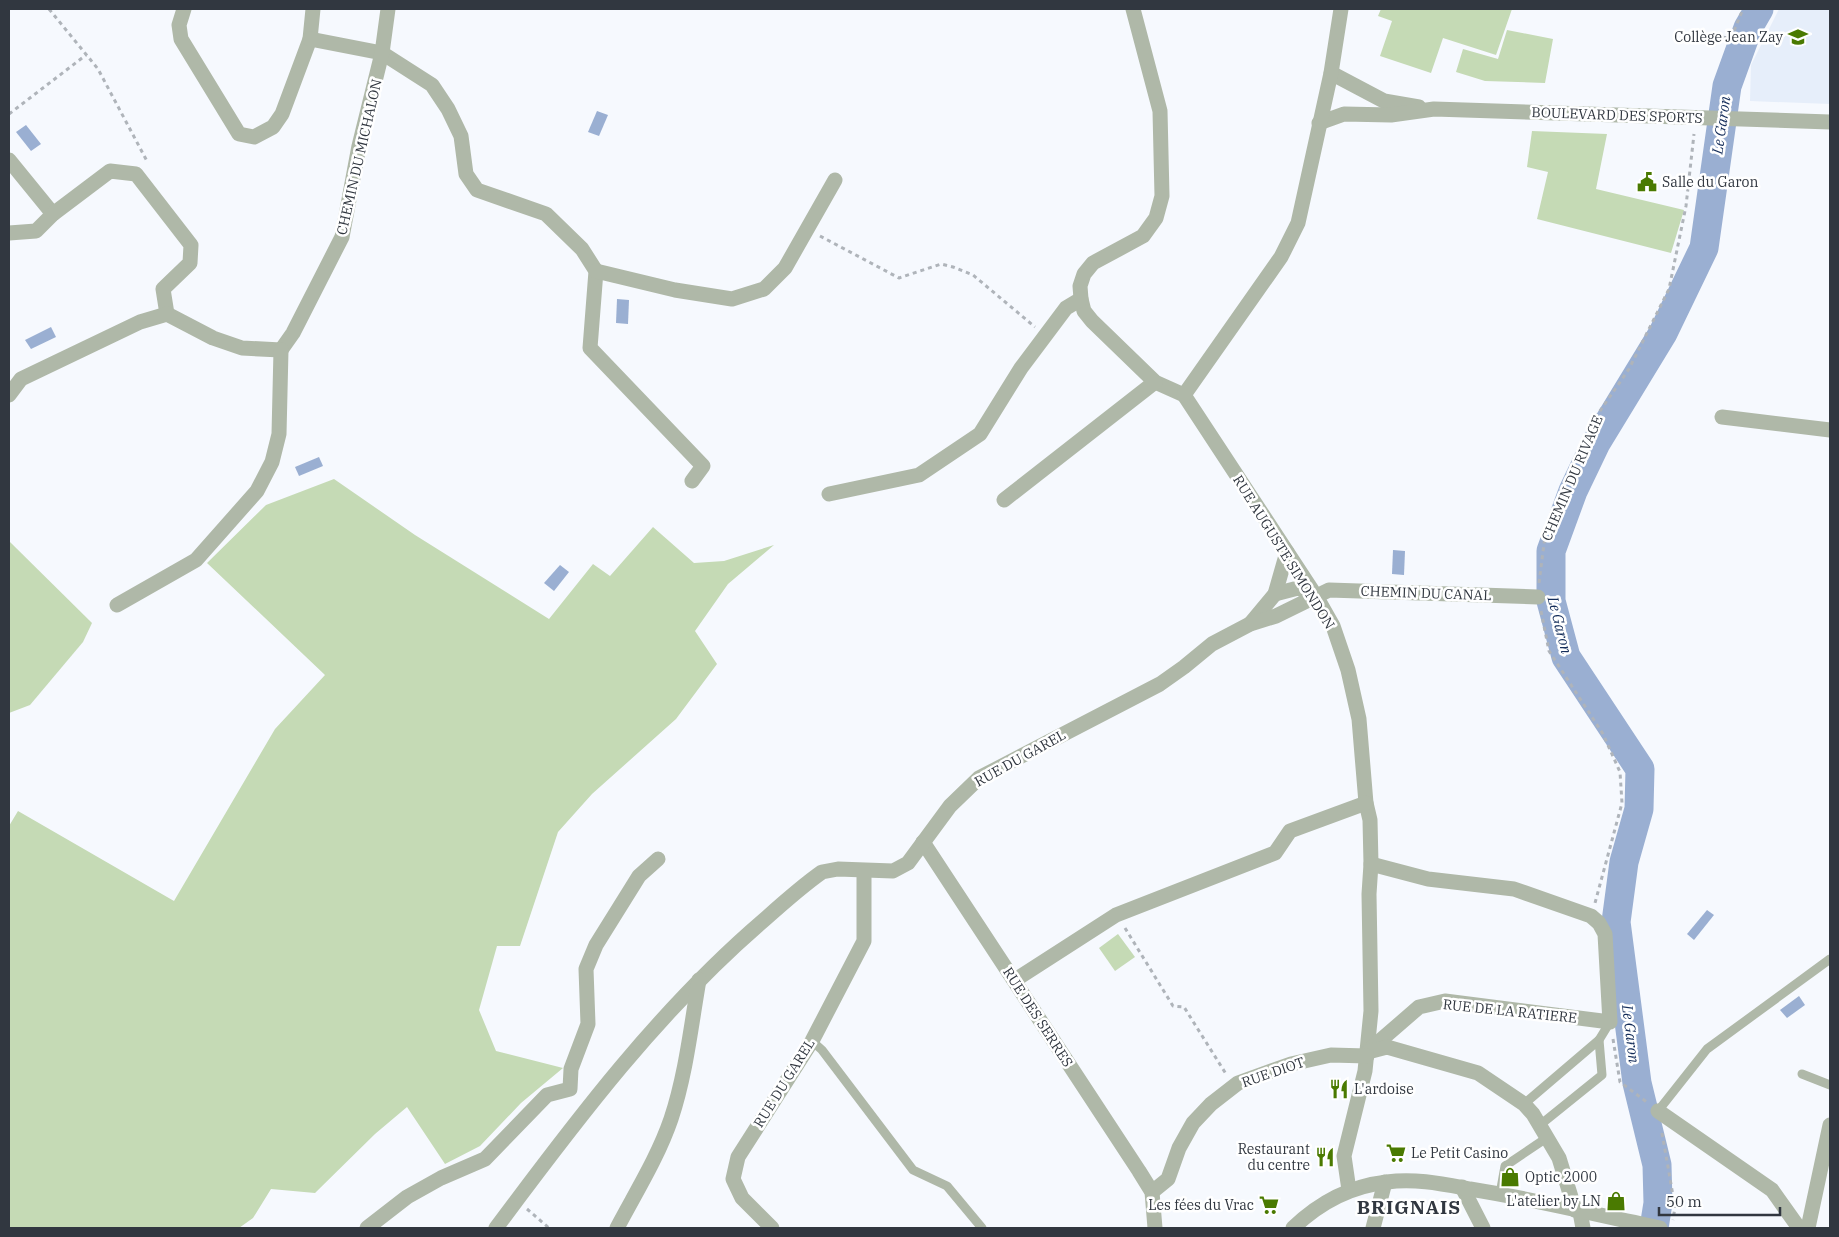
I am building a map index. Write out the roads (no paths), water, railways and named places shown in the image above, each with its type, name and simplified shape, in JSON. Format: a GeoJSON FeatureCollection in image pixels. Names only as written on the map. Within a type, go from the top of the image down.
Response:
{"type":"FeatureCollection","features":[{"type":"Feature","properties":{"kind":"street"},"geometry":{"type":"LineString","coordinates":[[184,9],[179,25],[181,39],[239,134],[254,137],[273,127],[282,114],[310,39],[313,9]]}},
{"type":"Feature","properties":{"kind":"street","name":"CHEMIN DU MICHALON"},"geometry":{"type":"LineString","coordinates":[[281,350],[293,333],[342,237],[359,146],[382,53],[388,9]]}},
{"type":"Feature","properties":{"kind":"street"},"geometry":{"type":"LineString","coordinates":[[1132,9],[1160,111],[1162,196],[1156,218],[1143,236],[1093,263],[1084,274],[1080,286],[1081,299],[1084,311],[1092,321],[1156,382],[1184,395],[1285,249],[1298,223],[1331,73],[1341,9]]}},
{"type":"Feature","properties":{"kind":"street"},"geometry":{"type":"LineString","coordinates":[[310,39],[382,53],[432,85],[448,109],[461,136],[466,174],[477,190],[546,214],[582,249],[596,271],[590,348],[703,466],[692,481]]}},
{"type":"Feature","properties":{"kind":"street","name":"BOULEVARD DES SPORTS"},"geometry":{"type":"LineString","coordinates":[[1331,73],[1384,101],[1434,109],[1830,122]]}},
{"type":"Feature","properties":{"kind":"street","name":"BOULEVARD DES SPORTS"},"geometry":{"type":"LineString","coordinates":[[1319,123],[1344,114],[1391,115],[1434,109]]}},
{"type":"Feature","properties":{"kind":"street"},"geometry":{"type":"LineString","coordinates":[[9,160],[53,214]]}},
{"type":"Feature","properties":{"kind":"street"},"geometry":{"type":"LineString","coordinates":[[9,233],[36,231],[53,214],[110,171],[136,174],[191,245],[190,263],[163,289],[167,314]]}},
{"type":"Feature","properties":{"kind":"street"},"geometry":{"type":"LineString","coordinates":[[596,271],[675,290],[732,299],[764,289],[785,268],[835,180]]}},
{"type":"Feature","properties":{"kind":"street"},"geometry":{"type":"LineString","coordinates":[[829,494],[919,475],[980,434],[1021,368],[1066,308],[1081,299]]}},
{"type":"Feature","properties":{"kind":"street"},"geometry":{"type":"LineString","coordinates":[[9,395],[21,379],[140,322],[167,314],[214,338],[242,348],[281,350],[279,434],[272,462],[257,491],[196,560],[117,605]]}},
{"type":"Feature","properties":{"kind":"street"},"geometry":{"type":"LineString","coordinates":[[1004,500],[1156,382]]}},
{"type":"Feature","properties":{"kind":"street","name":"RUE AUGUSTE SIMONDON"},"geometry":{"type":"LineString","coordinates":[[1184,395],[1316,596],[1333,626],[1348,670],[1359,719],[1366,803],[1370,820],[1372,864],[1369,894],[1371,1011],[1367,1054],[1344,1156],[1349,1190]]}},
{"type":"Feature","properties":{"kind":"street"},"geometry":{"type":"LineString","coordinates":[[1722,417],[1830,430]]}},
{"type":"Feature","properties":{"kind":"street"},"geometry":{"type":"LineString","coordinates":[[1250,624],[1275,594],[1287,552]]}},
{"type":"Feature","properties":{"kind":"street"},"geometry":{"type":"LineString","coordinates":[[1275,594],[1298,588],[1316,596]]}},
{"type":"Feature","properties":{"kind":"street","name":"CHEMIN DU CANAL"},"geometry":{"type":"LineString","coordinates":[[1316,596],[1329,590],[1538,597]]}},
{"type":"Feature","properties":{"kind":"street","name":"RUE DU GAREL"},"geometry":{"type":"LineString","coordinates":[[772,1228],[742,1198],[732,1179],[738,1158],[812,1041],[864,941],[864,872],[892,871],[908,863],[954,801],[979,778],[1147,691],[1184,667],[1212,644],[1250,624],[1276,616],[1316,596]]}},
{"type":"Feature","properties":{"kind":"street"},"geometry":{"type":"LineString","coordinates":[[1015,980],[1116,915],[1275,853],[1290,831],[1366,803]]}},
{"type":"Feature","properties":{"kind":"street","name":"RUE DES SERRES"},"geometry":{"type":"LineString","coordinates":[[923,842],[1152,1192]]}},
{"type":"Feature","properties":{"kind":"street"},"geometry":{"type":"LineString","coordinates":[[588,1107],[570,1088],[571,1070],[588,1024],[586,969],[596,945],[639,876],[658,859]]}},
{"type":"Feature","properties":{"kind":"street"},"geometry":{"type":"LineString","coordinates":[[1372,864],[1428,879],[1514,889],[1591,916],[1599,923],[1605,934],[1610,1022]]}},
{"type":"Feature","properties":{"kind":"street"},"geometry":{"type":"LineString","coordinates":[[496,1228],[610,1078],[699,980],[729,950],[822,872],[838,869],[864,872]]}},
{"type":"Feature","properties":{"kind":"street"},"geometry":{"type":"LineString","coordinates":[[618,1228],[650,1166],[671,1119],[683,1076],[699,980]]}},
{"type":"Feature","properties":{"kind":"street","name":"RUE DE LA RATIERE"},"geometry":{"type":"LineString","coordinates":[[1367,1054],[1419,1007],[1445,1001],[1610,1022]]}},
{"type":"Feature","properties":{"kind":"street","name":"RUE DIOT"},"geometry":{"type":"LineString","coordinates":[[1152,1192],[1168,1180],[1179,1148],[1193,1123],[1211,1104],[1234,1086],[1291,1064],[1331,1055],[1367,1054],[1388,1047],[1478,1073],[1524,1104],[1544,1131],[1559,1158],[1582,1228]]}},
{"type":"Feature","properties":{"kind":"street"},"geometry":{"type":"LineString","coordinates":[[367,1228],[406,1198],[441,1178],[485,1159],[547,1095],[570,1088]]}},
{"type":"Feature","properties":{"kind":"street"},"geometry":{"type":"LineString","coordinates":[[1658,1111],[1772,1190],[1799,1228]]}},
{"type":"Feature","properties":{"kind":"street"},"geometry":{"type":"LineString","coordinates":[[1808,1228],[1830,1126]]}},
{"type":"Feature","properties":{"kind":"street"},"geometry":{"type":"LineString","coordinates":[[1294,1228],[1322,1205],[1349,1190],[1385,1182],[1416,1181],[1500,1194],[1660,1228]]}},
{"type":"Feature","properties":{"kind":"street"},"geometry":{"type":"LineString","coordinates":[[1373,1228],[1385,1182]]}},
{"type":"Feature","properties":{"kind":"street"},"geometry":{"type":"LineString","coordinates":[[1462,1188],[1483,1228]]}},
{"type":"Feature","properties":{"kind":"street"},"geometry":{"type":"LineString","coordinates":[[1152,1192],[1155,1228]]}},
{"type":"Feature","properties":{"kind":"lane"},"geometry":{"type":"LineString","coordinates":[[1658,1111],[1707,1049],[1830,959]]}},
{"type":"Feature","properties":{"kind":"lane"},"geometry":{"type":"LineString","coordinates":[[1524,1104],[1599,1040],[1610,1022]]}},
{"type":"Feature","properties":{"kind":"lane"},"geometry":{"type":"LineString","coordinates":[[1500,1194],[1505,1166],[1602,1075],[1599,1040]]}},
{"type":"Feature","properties":{"kind":"lane"},"geometry":{"type":"LineString","coordinates":[[812,1041],[822,1050],[913,1170],[947,1186],[982,1228]]}},
{"type":"Feature","properties":{"kind":"lane"},"geometry":{"type":"LineString","coordinates":[[1802,1074],[1830,1085]]}},
{"type":"Feature","properties":{"kind":"water"},"geometry":{"type":"Polygon","coordinates":[[[597,111],[608,115],[599,136],[588,132],[597,111]]]}},
{"type":"Feature","properties":{"kind":"water"},"geometry":{"type":"Polygon","coordinates":[[[26,125],[41,144],[31,151],[16,132],[26,125]]]}},
{"type":"Feature","properties":{"kind":"water"},"geometry":{"type":"Polygon","coordinates":[[[617,299],[629,300],[628,324],[616,323],[617,299]]]}},
{"type":"Feature","properties":{"kind":"water"},"geometry":{"type":"Polygon","coordinates":[[[51,327],[56,337],[31,349],[25,340],[51,327]]]}},
{"type":"Feature","properties":{"kind":"water"},"geometry":{"type":"Polygon","coordinates":[[[319,457],[323,466],[299,476],[295,467],[319,457]]]}},
{"type":"Feature","properties":{"kind":"water"},"geometry":{"type":"Polygon","coordinates":[[[1393,550],[1405,551],[1404,575],[1392,574],[1393,550]]]}},
{"type":"Feature","properties":{"kind":"water"},"geometry":{"type":"Polygon","coordinates":[[[560,565],[569,572],[554,591],[544,583],[560,565]]]}},
{"type":"Feature","properties":{"kind":"water"},"geometry":{"type":"Polygon","coordinates":[[[1707,910],[1714,915],[1694,940],[1687,934],[1707,910]]]}},
{"type":"Feature","properties":{"kind":"water"},"geometry":{"type":"Polygon","coordinates":[[[1799,996],[1805,1005],[1787,1018],[1780,1010],[1799,996]]]}},
{"type":"Feature","properties":{"kind":"waterway","name":"Le Garon"},"geometry":{"type":"LineString","coordinates":[[1654,1228],[1658,1203],[1657,1165],[1637,1083],[1616,922],[1624,862],[1639,809],[1640,769],[1566,657],[1551,601],[1551,551],[1573,491],[1596,443],[1663,333],[1704,248],[1727,86],[1748,28],[1759,9]]}},
{"type":"Feature","properties":{"kind":"place","name":"Collège Jean Zay"},"geometry":{"type":"Point","coordinates":[1798,37]}},
{"type":"Feature","properties":{"kind":"place","name":"Salle du Garon"},"geometry":{"type":"Point","coordinates":[1647,182]}},
{"type":"Feature","properties":{"kind":"place","name":"L'ardoise"},"geometry":{"type":"Point","coordinates":[1339,1089]}},
{"type":"Feature","properties":{"kind":"place","name":"Le Petit Casino"},"geometry":{"type":"Point","coordinates":[1396,1153]}},
{"type":"Feature","properties":{"kind":"place","name":"Restaurant du centre"},"geometry":{"type":"Point","coordinates":[1325,1157]}},
{"type":"Feature","properties":{"kind":"place","name":"Optic 2000"},"geometry":{"type":"Point","coordinates":[1510,1177]}},
{"type":"Feature","properties":{"kind":"place","name":"L'atelier by LN"},"geometry":{"type":"Point","coordinates":[1616,1201]}},
{"type":"Feature","properties":{"kind":"place","name":"Les fées du Vrac"},"geometry":{"type":"Point","coordinates":[1269,1205]}},
{"type":"Feature","properties":{"kind":"district","name":"BRIGNAIS"},"geometry":{"type":"Point","coordinates":[1409,1207]}}]}
